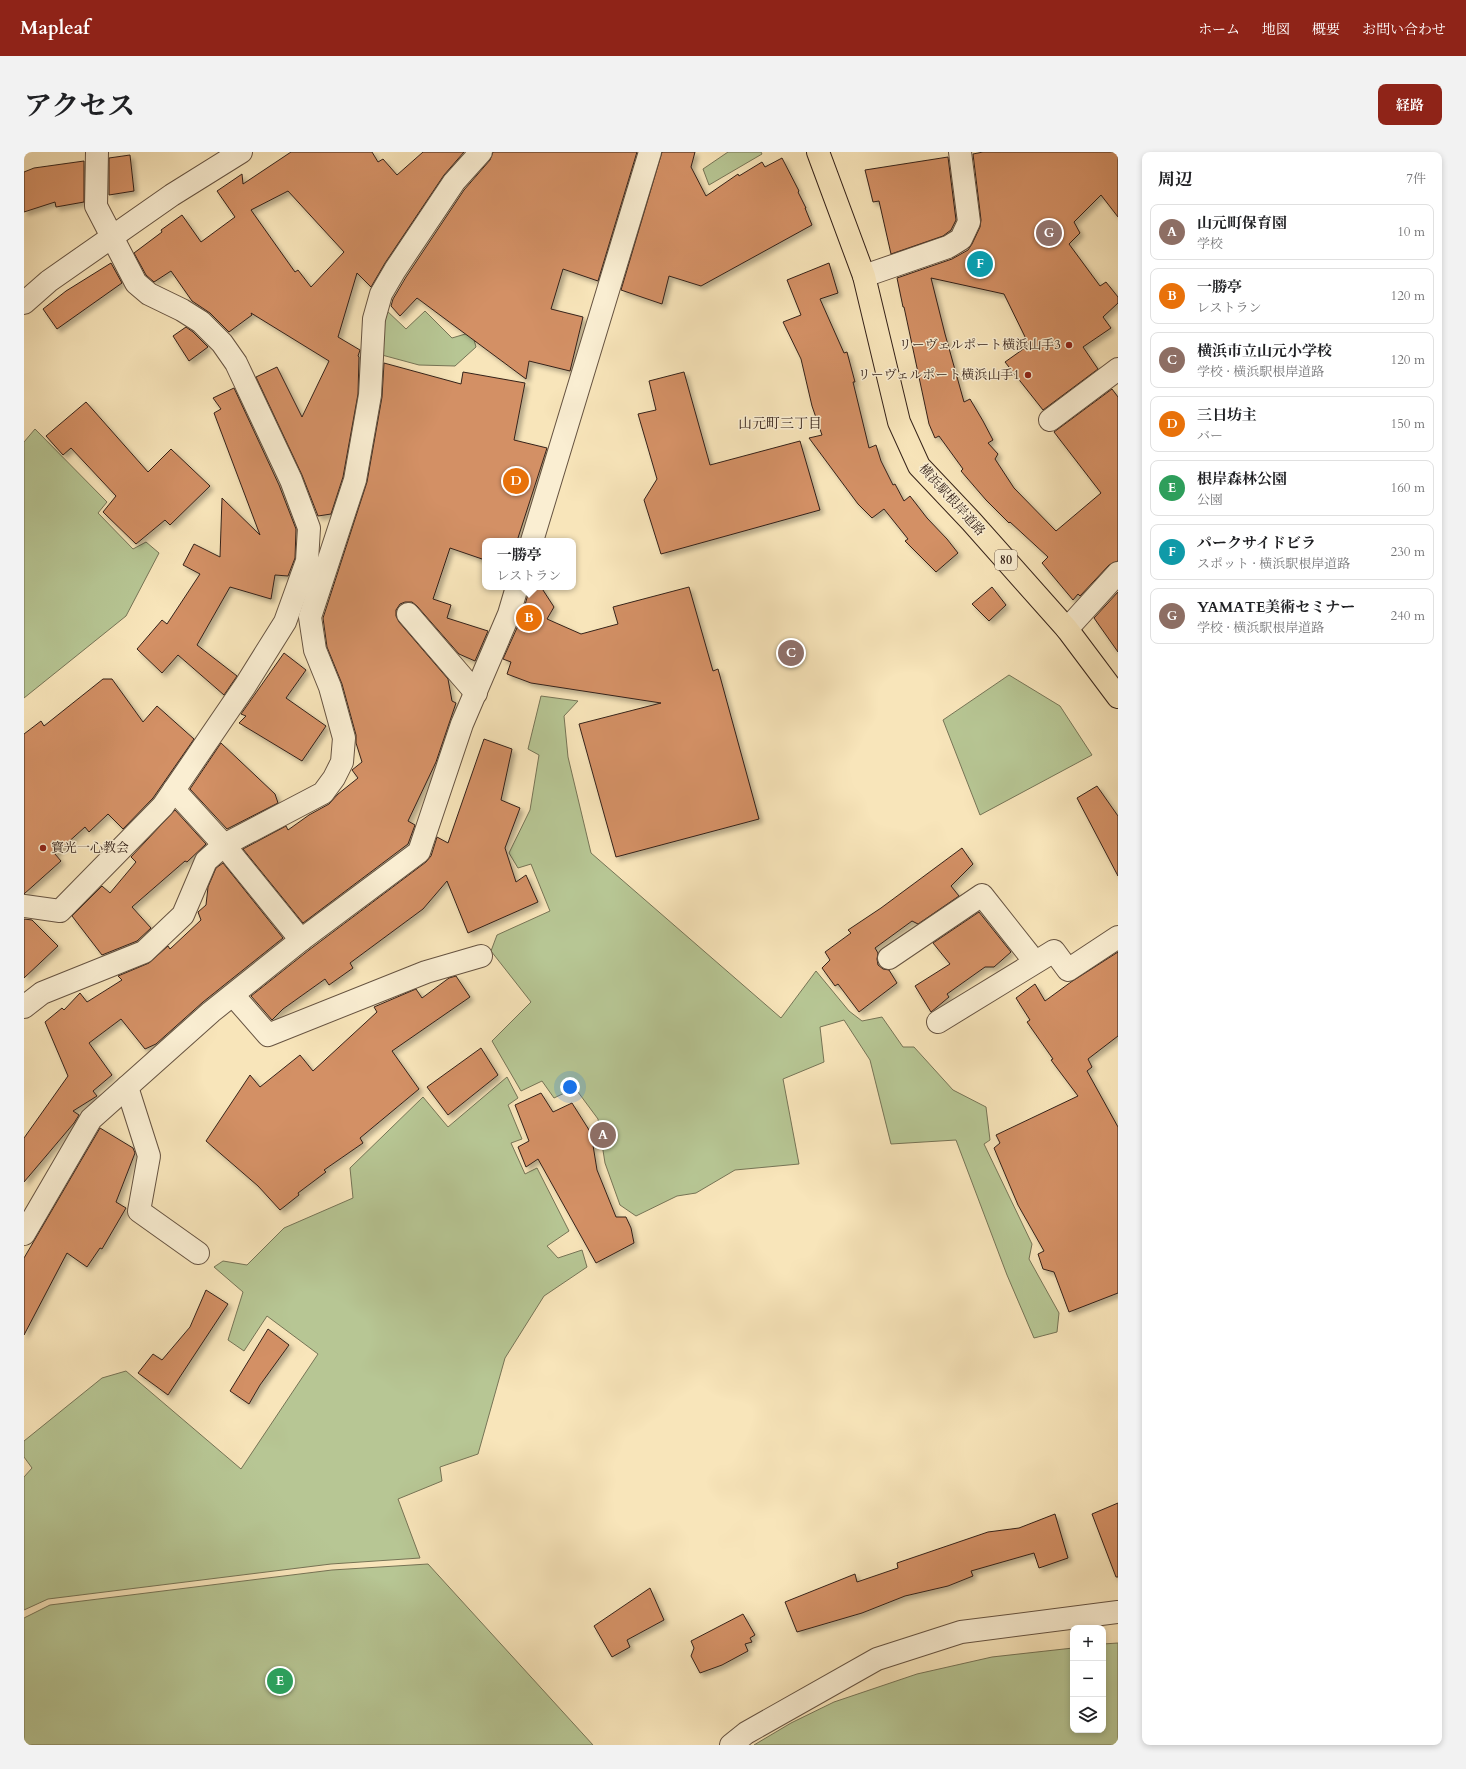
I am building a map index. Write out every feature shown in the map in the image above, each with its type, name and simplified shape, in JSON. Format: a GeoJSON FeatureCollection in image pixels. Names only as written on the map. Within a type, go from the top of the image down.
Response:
{"type":"FeatureCollection","features":[{"type":"Feature","properties":{"kind":"main road","name":"横浜駅根岸道路"},"geometry":{"type":"LineString","coordinates":[[818,152],[864,276],[899,422],[918,466],[971,520],[1067,628],[1118,697]]}},
{"type":"Feature","properties":{"kind":"street"},"geometry":{"type":"LineString","coordinates":[[24,906],[60,911],[163,806],[245,686],[284,622],[307,561],[309,528],[284,466],[236,364],[222,343],[200,322],[182,310],[149,294],[136,283],[111,238],[96,206],[97,152]]}},
{"type":"Feature","properties":{"kind":"street"},"geometry":{"type":"LineString","coordinates":[[24,303],[49,281],[172,195],[241,152]]}},
{"type":"Feature","properties":{"kind":"street"},"geometry":{"type":"LineString","coordinates":[[24,1007],[42,993],[144,952],[183,915],[206,861],[224,845],[323,793],[334,778],[342,762],[344,738],[330,686],[315,650],[310,617],[355,480],[370,395],[374,319],[381,294],[395,270],[454,182],[481,152]]}},
{"type":"Feature","properties":{"kind":"street"},"geometry":{"type":"LineString","coordinates":[[533,538],[650,152]]}},
{"type":"Feature","properties":{"kind":"street"},"geometry":{"type":"LineString","coordinates":[[864,276],[948,248],[961,239],[969,222],[960,152]]}},
{"type":"Feature","properties":{"kind":"street"},"geometry":{"type":"LineString","coordinates":[[1050,420],[1118,369]]}},
{"type":"Feature","properties":{"kind":"street"},"geometry":{"type":"LineString","coordinates":[[1067,628],[1118,573]]}},
{"type":"Feature","properties":{"kind":"street"},"geometry":{"type":"LineString","coordinates":[[24,1234],[91,1119],[233,995],[301,940],[419,852],[462,724],[509,614],[517,590]]}},
{"type":"Feature","properties":{"kind":"street"},"geometry":{"type":"LineString","coordinates":[[408,614],[476,693]]}},
{"type":"Feature","properties":{"kind":"street"},"geometry":{"type":"LineString","coordinates":[[174,790],[224,845],[301,940]]}},
{"type":"Feature","properties":{"kind":"street"},"geometry":{"type":"LineString","coordinates":[[889,958],[982,895],[1035,962]]}},
{"type":"Feature","properties":{"kind":"street"},"geometry":{"type":"LineString","coordinates":[[938,1022],[1054,951],[1068,970],[1118,937]]}},
{"type":"Feature","properties":{"kind":"street"},"geometry":{"type":"LineString","coordinates":[[233,995],[268,1035],[426,972],[481,956]]}},
{"type":"Feature","properties":{"kind":"street"},"geometry":{"type":"LineString","coordinates":[[127,1087],[149,1156],[139,1211],[198,1253]]}},
{"type":"Feature","properties":{"kind":"street"},"geometry":{"type":"LineString","coordinates":[[731,1745],[746,1733],[877,1659],[961,1632],[1118,1612]]}},
{"type":"Feature","properties":{"kind":"green space"},"geometry":{"type":"Polygon","coordinates":[[[728,152],[761,152],[762,154],[709,185],[703,169],[728,152]]]}},
{"type":"Feature","properties":{"kind":"green space"},"geometry":{"type":"Polygon","coordinates":[[[385,309],[406,329],[425,311],[452,338],[472,332],[476,347],[455,366],[419,365],[382,355],[385,309]]]}},
{"type":"Feature","properties":{"kind":"green space"},"geometry":{"type":"Polygon","coordinates":[[[35,429],[107,502],[98,513],[133,549],[146,542],[159,553],[126,616],[24,698],[24,442],[35,429]]]}},
{"type":"Feature","properties":{"kind":"green space"},"geometry":{"type":"Polygon","coordinates":[[[1009,675],[1060,706],[1092,755],[980,815],[943,720],[1009,675]]]}},
{"type":"Feature","properties":{"kind":"green space"},"geometry":{"type":"Polygon","coordinates":[[[541,696],[578,701],[564,716],[568,757],[591,853],[781,1018],[816,971],[849,1011],[862,1021],[882,1017],[903,1047],[914,1047],[953,1090],[986,1107],[990,1140],[984,1144],[1032,1244],[1029,1259],[1059,1313],[1057,1332],[1034,1338],[1007,1275],[956,1140],[891,1144],[870,1060],[844,1020],[820,1027],[824,1062],[783,1079],[799,1164],[735,1170],[696,1193],[677,1196],[636,1216],[620,1205],[605,1163],[598,1119],[575,1088],[554,1098],[542,1081],[521,1091],[492,1041],[531,1002],[491,951],[497,935],[550,911],[531,864],[518,868],[509,853],[530,810],[539,755],[528,749],[541,696]]]}},
{"type":"Feature","properties":{"kind":"green space"},"geometry":{"type":"Polygon","coordinates":[[[507,1077],[518,1098],[508,1105],[522,1139],[511,1143],[525,1174],[537,1168],[569,1231],[547,1246],[558,1258],[582,1250],[587,1267],[544,1296],[505,1358],[478,1454],[440,1467],[442,1481],[398,1499],[420,1558],[331,1564],[48,1599],[24,1610],[24,1477],[32,1468],[24,1457],[24,1441],[102,1378],[126,1371],[241,1469],[318,1354],[267,1316],[244,1351],[228,1340],[243,1292],[214,1267],[223,1261],[247,1265],[284,1228],[353,1198],[350,1168],[423,1097],[448,1127],[507,1077]]]}},
{"type":"Feature","properties":{"kind":"green space"},"geometry":{"type":"Polygon","coordinates":[[[428,1564],[593,1745],[24,1745],[24,1618],[50,1605],[332,1570],[428,1564]]]}},
{"type":"Feature","properties":{"kind":"green space"},"geometry":{"type":"Polygon","coordinates":[[[1118,1643],[1118,1745],[754,1745],[791,1723],[834,1702],[917,1674],[992,1657],[1070,1648],[1070,1733],[1106,1733],[1106,1644],[1118,1643]]]}},
{"type":"Feature","properties":{"kind":"building"},"geometry":{"type":"Polygon","coordinates":[[[291,152],[372,152],[378,162],[383,159],[397,175],[423,152],[464,152],[444,175],[385,263],[371,287],[357,273],[338,337],[360,350],[358,356],[358,394],[343,477],[331,514],[318,516],[302,475],[256,377],[277,367],[302,417],[329,361],[251,313],[252,315],[229,332],[210,313],[192,301],[171,271],[154,282],[146,275],[134,253],[162,232],[161,230],[182,215],[201,242],[235,217],[217,191],[242,174],[243,184],[291,152]],[[288,191],[251,210],[295,272],[298,270],[311,287],[344,252],[288,191]]]}},
{"type":"Feature","properties":{"kind":"building"},"geometry":{"type":"Polygon","coordinates":[[[493,152],[637,152],[598,281],[563,269],[551,309],[583,317],[570,371],[529,361],[526,379],[417,298],[400,316],[391,306],[393,299],[406,277],[464,190],[490,160],[493,152]]]}},
{"type":"Feature","properties":{"kind":"building"},"geometry":{"type":"Polygon","coordinates":[[[662,152],[695,152],[691,167],[706,196],[738,174],[739,176],[762,162],[765,167],[782,158],[799,191],[798,192],[812,225],[701,286],[669,276],[662,304],[621,290],[662,152]]]}},
{"type":"Feature","properties":{"kind":"building"},"geometry":{"type":"Polygon","coordinates":[[[983,152],[1118,152],[1118,217],[1101,195],[1074,222],[1080,233],[1069,244],[1100,286],[1106,282],[1118,297],[1118,303],[1103,317],[1111,328],[1083,347],[1098,369],[1043,410],[1005,362],[1029,345],[1004,294],[931,278],[964,402],[970,399],[983,421],[993,440],[988,443],[998,454],[995,459],[1014,488],[1056,531],[1101,493],[1054,432],[1112,389],[1118,397],[1118,561],[1109,565],[1080,596],[1078,594],[1073,600],[1042,563],[1048,557],[1010,522],[1009,523],[986,500],[961,471],[963,469],[939,436],[935,438],[929,424],[897,278],[952,259],[968,250],[980,227],[981,220],[973,154],[983,152]]]}},
{"type":"Feature","properties":{"kind":"building"},"geometry":{"type":"Polygon","coordinates":[[[130,155],[134,191],[109,195],[109,158],[130,155]]]}},
{"type":"Feature","properties":{"kind":"building"},"geometry":{"type":"Polygon","coordinates":[[[948,157],[956,220],[951,230],[943,236],[891,254],[879,201],[873,202],[865,170],[948,157]]]}},
{"type":"Feature","properties":{"kind":"building"},"geometry":{"type":"Polygon","coordinates":[[[84,161],[84,202],[56,207],[55,202],[24,212],[24,172],[34,168],[84,161]]]}},
{"type":"Feature","properties":{"kind":"building"},"geometry":{"type":"Polygon","coordinates":[[[111,263],[122,283],[57,329],[43,309],[66,291],[111,263]]]}},
{"type":"Feature","properties":{"kind":"building"},"geometry":{"type":"Polygon","coordinates":[[[829,263],[838,293],[820,299],[844,353],[847,352],[869,448],[876,445],[881,461],[893,485],[895,484],[904,501],[910,496],[958,553],[936,572],[905,541],[908,539],[884,509],[872,518],[858,504],[809,438],[822,435],[812,406],[801,359],[783,322],[801,315],[787,280],[829,263]]]}},
{"type":"Feature","properties":{"kind":"building"},"geometry":{"type":"Polygon","coordinates":[[[186,327],[208,347],[189,361],[173,336],[186,327]]]}},
{"type":"Feature","properties":{"kind":"building"},"geometry":{"type":"Polygon","coordinates":[[[384,363],[461,384],[463,372],[525,383],[514,440],[547,448],[518,538],[482,538],[482,559],[450,548],[433,599],[451,605],[447,618],[488,631],[475,661],[459,654],[412,602],[400,604],[396,610],[396,616],[399,622],[448,679],[452,701],[456,703],[436,762],[408,821],[415,825],[408,844],[303,923],[243,849],[286,826],[288,830],[309,815],[329,804],[338,794],[358,778],[352,770],[362,762],[342,684],[327,647],[323,618],[367,482],[382,397],[384,363]]]}},
{"type":"Feature","properties":{"kind":"building"},"geometry":{"type":"Polygon","coordinates":[[[684,372],[710,465],[800,441],[820,510],[661,554],[644,500],[657,479],[638,414],[656,410],[649,381],[684,372]]]}},
{"type":"Feature","properties":{"kind":"building"},"geometry":{"type":"Polygon","coordinates":[[[234,388],[279,485],[296,529],[295,558],[288,576],[275,575],[271,599],[230,587],[197,645],[237,676],[224,695],[178,655],[162,673],[137,649],[162,620],[167,624],[200,574],[183,565],[194,544],[220,557],[222,498],[260,535],[214,413],[221,409],[213,398],[234,388]]]}},
{"type":"Feature","properties":{"kind":"building"},"geometry":{"type":"Polygon","coordinates":[[[86,402],[148,472],[171,449],[210,486],[170,525],[165,520],[136,544],[103,512],[116,496],[71,448],[63,455],[46,436],[86,402]]]}},
{"type":"Feature","properties":{"kind":"building"},"geometry":{"type":"Polygon","coordinates":[[[689,587],[713,671],[718,669],[759,819],[616,857],[579,724],[661,703],[531,683],[507,674],[511,662],[503,659],[521,619],[529,590],[543,590],[554,607],[547,619],[581,634],[618,624],[613,607],[689,587]]]}},
{"type":"Feature","properties":{"kind":"building"},"geometry":{"type":"Polygon","coordinates":[[[992,587],[1006,605],[989,621],[972,604],[992,587]]]}},
{"type":"Feature","properties":{"kind":"building"},"geometry":{"type":"Polygon","coordinates":[[[1118,592],[1118,652],[1094,618],[1118,592]]]}},
{"type":"Feature","properties":{"kind":"building"},"geometry":{"type":"Polygon","coordinates":[[[284,653],[306,670],[286,698],[326,726],[302,761],[239,723],[246,716],[241,714],[284,653]]]}},
{"type":"Feature","properties":{"kind":"building"},"geometry":{"type":"Polygon","coordinates":[[[103,679],[112,679],[143,722],[157,706],[194,739],[153,798],[123,829],[108,814],[89,832],[85,827],[55,854],[61,861],[24,894],[24,734],[41,721],[44,726],[103,679]]]}},
{"type":"Feature","properties":{"kind":"building"},"geometry":{"type":"Polygon","coordinates":[[[484,739],[512,749],[501,800],[520,808],[505,848],[516,882],[526,875],[538,902],[468,933],[447,881],[423,909],[350,963],[353,968],[329,985],[325,979],[283,1009],[272,1020],[251,996],[309,950],[426,862],[431,856],[437,837],[448,843],[484,739]]]}},
{"type":"Feature","properties":{"kind":"building"},"geometry":{"type":"Polygon","coordinates":[[[221,743],[275,794],[278,803],[227,829],[190,789],[221,743]]]}},
{"type":"Feature","properties":{"kind":"building"},"geometry":{"type":"Polygon","coordinates":[[[1097,786],[1118,816],[1118,876],[1077,798],[1097,786]]]}},
{"type":"Feature","properties":{"kind":"building"},"geometry":{"type":"Polygon","coordinates":[[[175,810],[206,844],[187,862],[185,861],[132,907],[151,928],[137,941],[102,955],[72,916],[102,886],[110,893],[136,862],[131,857],[175,810]]]}},
{"type":"Feature","properties":{"kind":"building"},"geometry":{"type":"Polygon","coordinates":[[[962,848],[973,864],[951,886],[959,896],[918,924],[912,921],[875,948],[878,953],[878,965],[883,969],[889,970],[897,983],[859,1012],[838,984],[835,986],[822,968],[830,960],[825,952],[851,933],[848,930],[881,908],[962,848]]]}},
{"type":"Feature","properties":{"kind":"building"},"geometry":{"type":"Polygon","coordinates":[[[223,863],[283,938],[203,1002],[156,1044],[145,1049],[121,1019],[89,1043],[112,1075],[93,1091],[97,1096],[73,1111],[79,1115],[74,1123],[24,1182],[24,1138],[68,1076],[45,1022],[62,1008],[64,1010],[80,993],[87,1002],[122,980],[118,976],[149,963],[168,946],[170,949],[201,920],[198,912],[206,905],[208,887],[216,868],[223,863]]]}},
{"type":"Feature","properties":{"kind":"building"},"geometry":{"type":"Polygon","coordinates":[[[979,912],[1011,952],[994,967],[985,967],[947,994],[949,997],[931,1012],[915,986],[950,964],[933,943],[979,912]]]}},
{"type":"Feature","properties":{"kind":"building"},"geometry":{"type":"Polygon","coordinates":[[[24,919],[32,920],[58,946],[24,978],[24,919]]]}},
{"type":"Feature","properties":{"kind":"building"},"geometry":{"type":"Polygon","coordinates":[[[1118,952],[1118,1036],[1088,1059],[1092,1067],[1087,1071],[1118,1127],[1118,1293],[1069,1312],[1054,1272],[1043,1269],[1038,1254],[1044,1251],[1018,1205],[994,1148],[1000,1143],[996,1135],[1078,1096],[1051,1060],[1053,1059],[1027,1022],[1030,1020],[1016,998],[1035,984],[1045,1001],[1071,982],[1118,952]]]}},
{"type":"Feature","properties":{"kind":"building"},"geometry":{"type":"Polygon","coordinates":[[[456,976],[470,997],[392,1051],[419,1089],[360,1138],[363,1143],[324,1170],[326,1172],[298,1193],[299,1195],[280,1210],[258,1186],[206,1141],[250,1075],[260,1087],[300,1055],[313,1071],[377,1012],[374,1007],[416,989],[422,998],[449,978],[456,976]]]}},
{"type":"Feature","properties":{"kind":"building"},"geometry":{"type":"Polygon","coordinates":[[[481,1048],[498,1075],[448,1115],[427,1087],[481,1048]]]}},
{"type":"Feature","properties":{"kind":"building"},"geometry":{"type":"Polygon","coordinates":[[[541,1093],[553,1112],[572,1103],[591,1133],[597,1170],[616,1217],[626,1217],[631,1228],[634,1243],[596,1263],[538,1159],[526,1167],[518,1147],[529,1141],[515,1105],[541,1093]]]}},
{"type":"Feature","properties":{"kind":"building"},"geometry":{"type":"Polygon","coordinates":[[[100,1128],[133,1148],[135,1153],[116,1202],[126,1208],[102,1249],[100,1248],[87,1267],[67,1253],[24,1335],[24,1258],[100,1128]]]}},
{"type":"Feature","properties":{"kind":"building"},"geometry":{"type":"Polygon","coordinates":[[[206,1290],[228,1304],[168,1395],[138,1373],[153,1354],[162,1360],[190,1327],[206,1290]]]}},
{"type":"Feature","properties":{"kind":"building"},"geometry":{"type":"Polygon","coordinates":[[[268,1329],[289,1345],[260,1385],[249,1404],[230,1391],[268,1329]]]}},
{"type":"Feature","properties":{"kind":"building"},"geometry":{"type":"Polygon","coordinates":[[[1118,1503],[1118,1577],[1116,1577],[1092,1514],[1118,1503]]]}},
{"type":"Feature","properties":{"kind":"building"},"geometry":{"type":"Polygon","coordinates":[[[1055,1514],[1068,1558],[1039,1568],[1034,1553],[971,1571],[973,1576],[948,1586],[905,1596],[862,1613],[797,1632],[785,1602],[855,1574],[857,1582],[898,1568],[897,1563],[988,1532],[1019,1528],[1055,1514]]]}},
{"type":"Feature","properties":{"kind":"building"},"geometry":{"type":"Polygon","coordinates":[[[650,1588],[664,1620],[627,1640],[630,1647],[612,1657],[594,1626],[650,1588]]]}},
{"type":"Feature","properties":{"kind":"building"},"geometry":{"type":"Polygon","coordinates":[[[743,1614],[755,1635],[750,1638],[752,1642],[745,1644],[748,1651],[722,1665],[700,1673],[691,1656],[694,1648],[691,1641],[743,1614]]]}},
{"type":"Feature","properties":{"kind":"place","name":"YAMATE美術セミナー"},"geometry":{"type":"Point","coordinates":[1049,233]}},
{"type":"Feature","properties":{"kind":"place","name":"パークサイドビラ"},"geometry":{"type":"Point","coordinates":[980,264]}},
{"type":"Feature","properties":{"kind":"place","name":"リーヴェルポート横浜山手3"},"geometry":{"type":"Point","coordinates":[1069,345]}},
{"type":"Feature","properties":{"kind":"place","name":"リーヴェルポート横浜山手1"},"geometry":{"type":"Point","coordinates":[1028,375]}},
{"type":"Feature","properties":{"kind":"place","name":"三日坊主"},"geometry":{"type":"Point","coordinates":[516,481]}},
{"type":"Feature","properties":{"kind":"place","name":"一勝亭"},"geometry":{"type":"Point","coordinates":[529,618]}},
{"type":"Feature","properties":{"kind":"place","name":"横浜市立山元小学校"},"geometry":{"type":"Point","coordinates":[791,653]}},
{"type":"Feature","properties":{"kind":"place","name":"寳光一心教会"},"geometry":{"type":"Point","coordinates":[43,848]}},
{"type":"Feature","properties":{"kind":"place","name":"山元町保育園"},"geometry":{"type":"Point","coordinates":[603,1135]}},
{"type":"Feature","properties":{"kind":"place","name":"根岸森林公園"},"geometry":{"type":"Point","coordinates":[280,1681]}},
{"type":"Feature","properties":{"kind":"district","name":"山元町三丁目"},"geometry":{"type":"Point","coordinates":[780,423]}}]}
